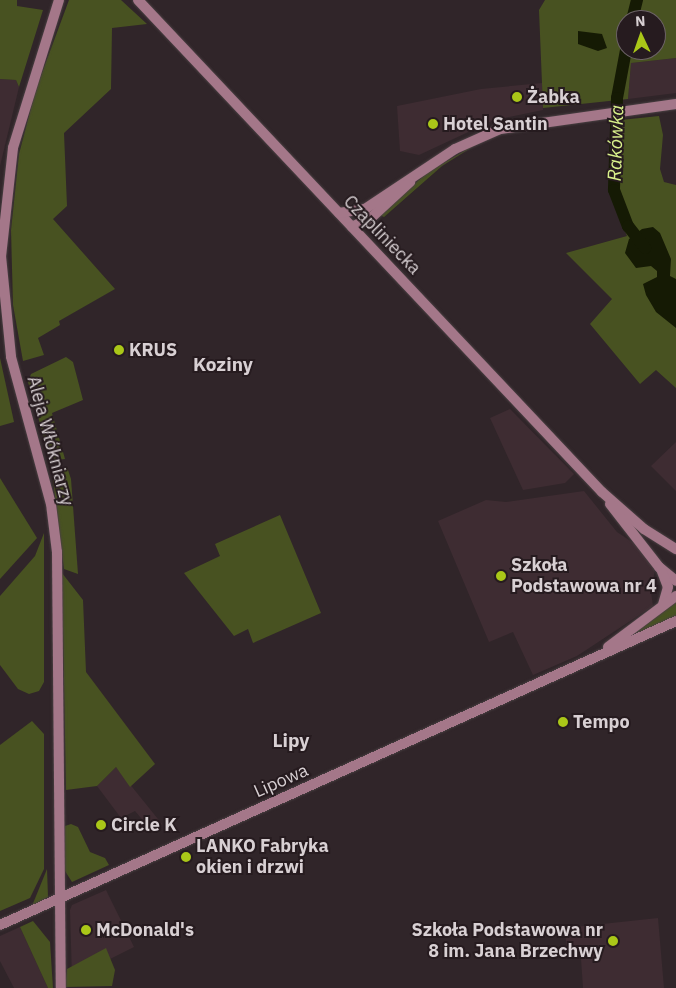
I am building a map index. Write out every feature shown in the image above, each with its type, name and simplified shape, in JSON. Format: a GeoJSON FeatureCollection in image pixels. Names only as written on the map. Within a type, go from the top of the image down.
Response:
{"type":"FeatureCollection","features":[{"type":"Feature","properties":{"kind":"street","name":"Aleja Włókniarzy"},"geometry":{"type":"LineString","coordinates":[[59,0],[13,148],[1,256],[10,351],[50,504],[57,552],[58,899],[61,988]]}},
{"type":"Feature","properties":{"kind":"street","name":"Czapliniecka"},"geometry":{"type":"LineString","coordinates":[[138,0],[602,492],[644,529],[676,549]]}},
{"type":"Feature","properties":{"kind":"street"},"geometry":{"type":"LineString","coordinates":[[352,227],[365,209],[455,148],[500,129],[676,104]]}},
{"type":"Feature","properties":{"kind":"street"},"geometry":{"type":"LineString","coordinates":[[352,227],[372,217],[416,175]]}},
{"type":"Feature","properties":{"kind":"street"},"geometry":{"type":"LineString","coordinates":[[339,213],[365,209]]}},
{"type":"Feature","properties":{"kind":"street"},"geometry":{"type":"LineString","coordinates":[[368,243],[372,217]]}},
{"type":"Feature","properties":{"kind":"street","name":"Czapliniecka"},"geometry":{"type":"LineString","coordinates":[[602,492],[660,568],[676,581]]}},
{"type":"Feature","properties":{"kind":"street"},"geometry":{"type":"LineString","coordinates":[[660,568],[668,587],[663,606]]}},
{"type":"Feature","properties":{"kind":"street","name":"Lipowa"},"geometry":{"type":"LineString","coordinates":[[575,666],[676,596]]}},
{"type":"Feature","properties":{"kind":"street","name":"Lipowa"},"geometry":{"type":"LineString","coordinates":[[0,925],[676,622]]}},
{"type":"Feature","properties":{"kind":"shaded area"},"geometry":{"type":"Polygon","coordinates":[[[578,31],[602,34],[607,48],[598,51],[578,44],[578,31]]]}},
{"type":"Feature","properties":{"kind":"shaded area"},"geometry":{"type":"Polygon","coordinates":[[[676,58],[676,93],[628,99],[631,63],[676,58]]]}},
{"type":"Feature","properties":{"kind":"shaded area"},"geometry":{"type":"Polygon","coordinates":[[[0,79],[16,80],[19,87],[0,166],[0,79]]]}},
{"type":"Feature","properties":{"kind":"shaded area"},"geometry":{"type":"Polygon","coordinates":[[[542,83],[543,110],[494,120],[419,155],[400,151],[397,106],[481,89],[542,83]]]}},
{"type":"Feature","properties":{"kind":"shaded area"},"geometry":{"type":"Polygon","coordinates":[[[653,227],[660,233],[671,259],[670,276],[676,279],[676,328],[656,312],[646,295],[643,284],[657,277],[657,271],[651,266],[636,268],[625,253],[629,239],[642,229],[653,227]]]}},
{"type":"Feature","properties":{"kind":"shaded area"},"geometry":{"type":"Polygon","coordinates":[[[510,409],[574,474],[565,483],[523,490],[490,418],[510,409]]]}},
{"type":"Feature","properties":{"kind":"shaded area"},"geometry":{"type":"Polygon","coordinates":[[[676,442],[676,491],[651,466],[676,442]]]}},
{"type":"Feature","properties":{"kind":"shaded area"},"geometry":{"type":"Polygon","coordinates":[[[584,491],[617,532],[635,544],[655,569],[651,592],[653,606],[577,656],[533,675],[513,632],[489,642],[438,521],[486,500],[506,502],[584,491]]]}},
{"type":"Feature","properties":{"kind":"shaded area"},"geometry":{"type":"Polygon","coordinates":[[[116,767],[162,824],[152,831],[135,811],[121,818],[97,786],[116,767]]]}},
{"type":"Feature","properties":{"kind":"shaded area"},"geometry":{"type":"Polygon","coordinates":[[[106,890],[134,947],[72,978],[70,910],[72,905],[106,890]]]}},
{"type":"Feature","properties":{"kind":"shaded area","name":"Szkoła Podstawowa nr 8 im. Jana Brzechwy"},"geometry":{"type":"Polygon","coordinates":[[[658,918],[664,988],[583,988],[581,959],[567,955],[565,928],[658,918]]]}},
{"type":"Feature","properties":{"kind":"shaded area"},"geometry":{"type":"Polygon","coordinates":[[[20,927],[48,988],[14,988],[0,961],[0,936],[20,927]]]}},
{"type":"Feature","properties":{"kind":"green space"},"geometry":{"type":"Polygon","coordinates":[[[0,0],[17,0],[17,6],[43,10],[19,87],[16,80],[0,79],[0,0]]]}},
{"type":"Feature","properties":{"kind":"green space"},"geometry":{"type":"Polygon","coordinates":[[[69,0],[121,0],[147,24],[112,28],[111,89],[64,133],[67,206],[53,219],[115,289],[59,321],[60,325],[38,338],[44,355],[23,361],[13,305],[11,230],[19,154],[36,89],[69,0]]]}},
{"type":"Feature","properties":{"kind":"green space"},"geometry":{"type":"Polygon","coordinates":[[[545,0],[676,0],[676,58],[666,59],[666,10],[616,10],[616,60],[658,60],[631,63],[628,99],[543,108],[539,10],[545,0]]]}},
{"type":"Feature","properties":{"kind":"green space"},"geometry":{"type":"Polygon","coordinates":[[[659,116],[663,135],[660,169],[664,182],[676,185],[676,388],[656,370],[640,384],[590,324],[612,299],[566,253],[627,236],[610,193],[611,121],[659,116]]]}},
{"type":"Feature","properties":{"kind":"green space"},"geometry":{"type":"Polygon","coordinates":[[[485,139],[442,166],[384,217],[380,215],[428,172],[485,139]]]}},
{"type":"Feature","properties":{"kind":"green space"},"geometry":{"type":"Polygon","coordinates":[[[66,357],[73,362],[83,400],[52,413],[65,459],[56,460],[49,455],[28,382],[31,374],[66,357]]]}},
{"type":"Feature","properties":{"kind":"green space"},"geometry":{"type":"Polygon","coordinates":[[[0,358],[14,422],[0,426],[0,358]]]}},
{"type":"Feature","properties":{"kind":"green space"},"geometry":{"type":"Polygon","coordinates":[[[67,467],[71,479],[78,574],[64,569],[53,480],[57,471],[67,467]]]}},
{"type":"Feature","properties":{"kind":"green space"},"geometry":{"type":"Polygon","coordinates":[[[0,478],[37,538],[0,579],[0,478]]]}},
{"type":"Feature","properties":{"kind":"green space"},"geometry":{"type":"Polygon","coordinates":[[[280,515],[321,613],[253,643],[248,629],[234,636],[184,573],[220,556],[215,544],[280,515]]]}},
{"type":"Feature","properties":{"kind":"green space"},"geometry":{"type":"Polygon","coordinates":[[[44,533],[44,682],[39,691],[29,694],[18,689],[0,665],[0,596],[35,556],[44,533]]]}},
{"type":"Feature","properties":{"kind":"green space"},"geometry":{"type":"Polygon","coordinates":[[[62,573],[83,600],[86,672],[155,764],[130,787],[116,767],[97,786],[66,790],[62,573]]]}},
{"type":"Feature","properties":{"kind":"green space"},"geometry":{"type":"Polygon","coordinates":[[[676,601],[676,617],[631,637],[631,635],[676,601]]]}},
{"type":"Feature","properties":{"kind":"green space"},"geometry":{"type":"Polygon","coordinates":[[[32,721],[44,734],[44,869],[30,898],[0,911],[0,745],[32,721]]]}},
{"type":"Feature","properties":{"kind":"green space"},"geometry":{"type":"Polygon","coordinates":[[[71,824],[78,827],[90,852],[105,858],[109,865],[72,882],[65,871],[65,826],[71,824]]]}},
{"type":"Feature","properties":{"kind":"green space"},"geometry":{"type":"Polygon","coordinates":[[[47,869],[48,897],[32,906],[47,869]]]}},
{"type":"Feature","properties":{"kind":"green space"},"geometry":{"type":"Polygon","coordinates":[[[33,921],[50,942],[53,988],[48,988],[20,927],[33,921]]]}},
{"type":"Feature","properties":{"kind":"green space"},"geometry":{"type":"Polygon","coordinates":[[[106,948],[115,970],[112,986],[65,987],[67,969],[106,948]]]}},
{"type":"Feature","properties":{"kind":"waterway","name":"Rakówka"},"geometry":{"type":"LineString","coordinates":[[634,10],[637,0]]}},
{"type":"Feature","properties":{"kind":"waterway","name":"Rakówka"},"geometry":{"type":"LineString","coordinates":[[624,60],[617,98],[614,190],[628,226],[645,248]]}},
{"type":"Feature","properties":{"kind":"place","name":"Żabka"},"geometry":{"type":"Point","coordinates":[517,97]}},
{"type":"Feature","properties":{"kind":"place","name":"Hotel Santin"},"geometry":{"type":"Point","coordinates":[433,124]}},
{"type":"Feature","properties":{"kind":"place","name":"KRUS"},"geometry":{"type":"Point","coordinates":[119,350]}},
{"type":"Feature","properties":{"kind":"place","name":"Szkoła Podstawowa nr 4"},"geometry":{"type":"Point","coordinates":[501,576]}},
{"type":"Feature","properties":{"kind":"place","name":"Tempo"},"geometry":{"type":"Point","coordinates":[563,722]}},
{"type":"Feature","properties":{"kind":"place","name":"Circle K"},"geometry":{"type":"Point","coordinates":[101,825]}},
{"type":"Feature","properties":{"kind":"place","name":"LANKO Fabryka okien i drzwi"},"geometry":{"type":"Point","coordinates":[186,857]}},
{"type":"Feature","properties":{"kind":"place","name":"McDonald's"},"geometry":{"type":"Point","coordinates":[86,930]}},
{"type":"Feature","properties":{"kind":"place","name":"Szkoła Podstawowa nr 8 im. Jana Brzechwy"},"geometry":{"type":"Point","coordinates":[613,941]}},
{"type":"Feature","properties":{"kind":"district","name":"Koziny"},"geometry":{"type":"Point","coordinates":[223,365]}},
{"type":"Feature","properties":{"kind":"district","name":"Lipy"},"geometry":{"type":"Point","coordinates":[291,741]}}]}
